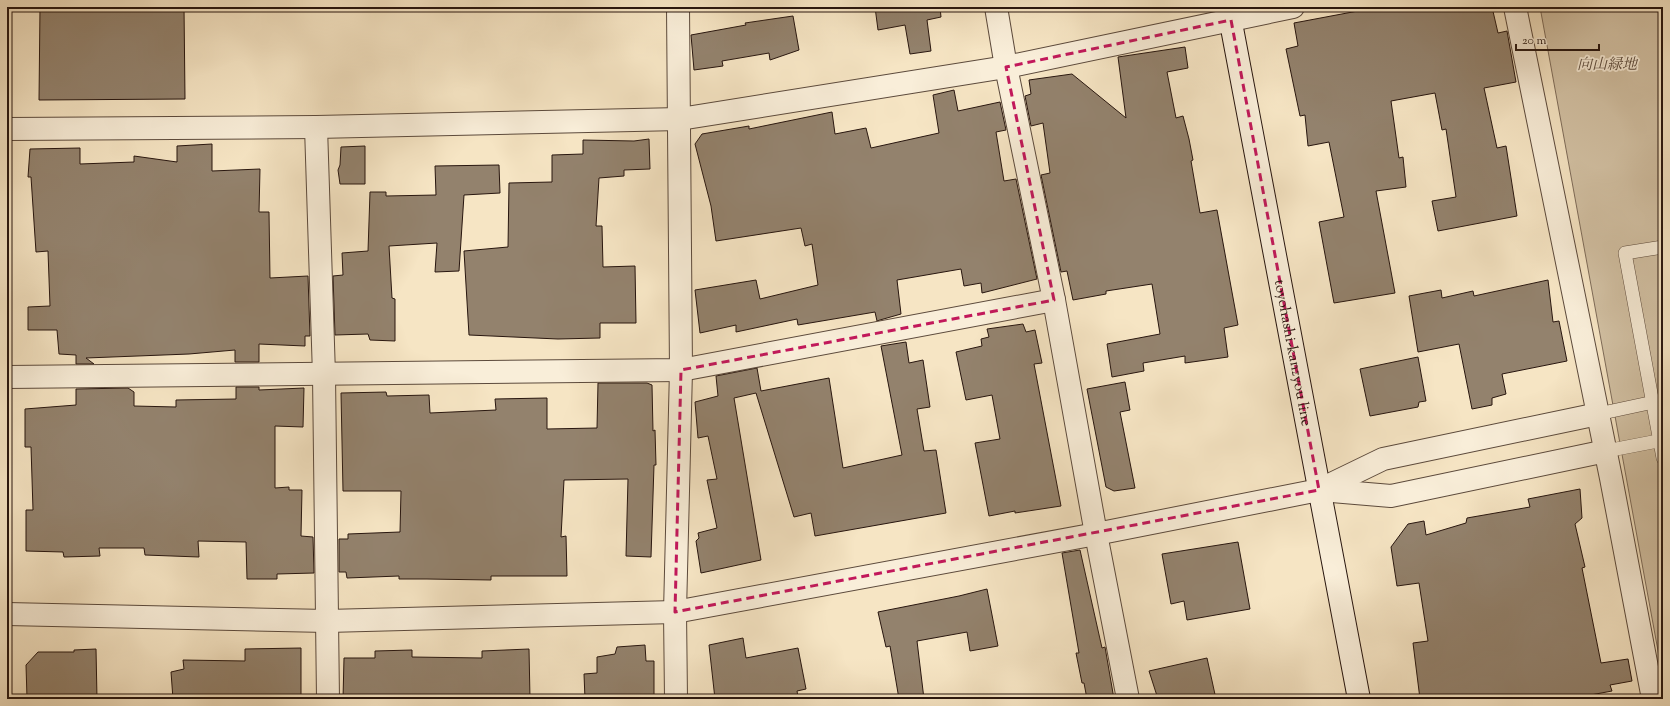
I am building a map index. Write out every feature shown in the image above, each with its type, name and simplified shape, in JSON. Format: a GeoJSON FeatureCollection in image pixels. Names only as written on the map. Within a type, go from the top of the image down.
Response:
{"type":"FeatureCollection","features":[{"type":"Feature","properties":{"kind":"street"},"geometry":{"type":"LineString","coordinates":[[676,699],[675,612],[681,370],[678,7]]}},
{"type":"Feature","properties":{"kind":"street"},"geometry":{"type":"LineString","coordinates":[[996,7],[1006,67],[1054,300],[1096,534],[1128,699]]}},
{"type":"Feature","properties":{"kind":"street"},"geometry":{"type":"LineString","coordinates":[[7,129],[316,127],[680,119],[1006,67],[1229,14],[1293,7]]}},
{"type":"Feature","properties":{"kind":"street"},"geometry":{"type":"LineString","coordinates":[[1515,7],[1606,451],[1652,699]]}},
{"type":"Feature","properties":{"kind":"street","name":"toyohashi-kanzyou line"},"geometry":{"type":"LineString","coordinates":[[1229,14],[1359,699]]}},
{"type":"Feature","properties":{"kind":"street"},"geometry":{"type":"LineString","coordinates":[[316,127],[324,375],[328,699]]}},
{"type":"Feature","properties":{"kind":"street"},"geometry":{"type":"LineString","coordinates":[[7,377],[324,375],[681,370],[1054,300]]}},
{"type":"Feature","properties":{"kind":"street"},"geometry":{"type":"LineString","coordinates":[[7,614],[327,621],[675,612],[1096,534],[1319,490],[1383,459],[1598,414]]}},
{"type":"Feature","properties":{"kind":"street"},"geometry":{"type":"LineString","coordinates":[[1319,490],[1391,496],[1606,451]]}},
{"type":"Feature","properties":{"kind":"lane"},"geometry":{"type":"LineString","coordinates":[[1663,248],[1625,253],[1658,401],[1663,458]]}},
{"type":"Feature","properties":{"kind":"lane"},"geometry":{"type":"LineString","coordinates":[[1598,414],[1658,401]]}},
{"type":"Feature","properties":{"kind":"lane"},"geometry":{"type":"LineString","coordinates":[[1606,451],[1661,440]]}},
{"type":"Feature","properties":{"kind":"highlighted area"},"geometry":{"type":"Polygon","coordinates":[[[1231,20],[1319,490],[675,612],[681,370],[1054,300],[1006,67],[1231,20]]]}},
{"type":"Feature","properties":{"kind":"green space","name":"向山緑地"},"geometry":{"type":"Polygon","coordinates":[[[1540,7],[1663,7],[1663,678],[1540,7]]]}},
{"type":"Feature","properties":{"kind":"building"},"geometry":{"type":"Polygon","coordinates":[[[40,7],[184,7],[185,99],[39,100],[40,7]]]}},
{"type":"Feature","properties":{"kind":"building"},"geometry":{"type":"Polygon","coordinates":[[[875,7],[940,7],[941,17],[927,20],[931,51],[910,54],[905,25],[878,30],[875,7]]]}},
{"type":"Feature","properties":{"kind":"building"},"geometry":{"type":"Polygon","coordinates":[[[1379,7],[1492,7],[1498,33],[1507,31],[1516,82],[1484,88],[1497,148],[1506,146],[1517,216],[1438,231],[1432,201],[1456,197],[1446,129],[1442,130],[1435,93],[1391,101],[1399,158],[1403,157],[1406,187],[1376,191],[1395,293],[1334,303],[1319,222],[1344,217],[1329,142],[1308,146],[1305,115],[1300,116],[1286,49],[1298,46],[1294,23],[1379,7]]]}},
{"type":"Feature","properties":{"kind":"building"},"geometry":{"type":"Polygon","coordinates":[[[793,16],[799,50],[770,60],[769,53],[722,61],[723,66],[694,70],[691,35],[746,25],[745,23],[793,16]]]}},
{"type":"Feature","properties":{"kind":"building"},"geometry":{"type":"Polygon","coordinates":[[[1185,47],[1188,68],[1167,72],[1176,118],[1183,116],[1189,139],[1193,160],[1191,161],[1200,213],[1217,210],[1238,325],[1224,328],[1228,357],[1185,363],[1185,356],[1143,363],[1144,371],[1112,377],[1107,344],[1160,334],[1152,284],[1106,291],[1106,294],[1073,300],[1067,271],[1061,272],[1041,175],[1050,173],[1043,123],[1031,126],[1025,96],[1031,94],[1029,80],[1072,74],[1126,118],[1118,57],[1185,47]]]}},
{"type":"Feature","properties":{"kind":"building"},"geometry":{"type":"Polygon","coordinates":[[[954,90],[958,111],[1000,102],[1006,130],[996,132],[1004,181],[1016,179],[1037,279],[982,293],[981,283],[964,286],[961,269],[897,280],[901,314],[877,321],[875,312],[798,325],[797,319],[736,332],[736,325],[700,333],[695,290],[756,280],[760,299],[818,285],[812,244],[805,246],[801,228],[716,241],[711,206],[695,144],[702,134],[749,126],[749,129],[832,112],[835,134],[866,128],[871,148],[939,133],[933,95],[954,90]]]}},
{"type":"Feature","properties":{"kind":"building"},"geometry":{"type":"Polygon","coordinates":[[[649,139],[650,169],[624,170],[624,176],[599,178],[596,226],[602,226],[603,267],[635,266],[636,323],[600,323],[600,338],[558,339],[469,335],[464,251],[508,247],[509,183],[552,182],[552,155],[583,154],[583,140],[634,141],[649,139]]]}},
{"type":"Feature","properties":{"kind":"building"},"geometry":{"type":"Polygon","coordinates":[[[212,144],[212,171],[260,169],[259,212],[269,212],[270,278],[308,276],[310,336],[305,336],[305,346],[259,344],[259,362],[235,362],[235,350],[189,354],[86,358],[94,364],[76,364],[76,355],[59,354],[57,330],[28,330],[28,307],[50,306],[48,251],[36,252],[31,177],[28,177],[30,149],[80,148],[80,164],[134,162],[134,156],[177,162],[177,146],[212,144]]]}},
{"type":"Feature","properties":{"kind":"building"},"geometry":{"type":"Polygon","coordinates":[[[365,146],[365,184],[340,184],[338,170],[340,165],[341,147],[365,146]]]}},
{"type":"Feature","properties":{"kind":"building"},"geometry":{"type":"Polygon","coordinates":[[[499,165],[500,193],[464,195],[459,271],[435,272],[437,243],[389,246],[392,298],[395,299],[395,341],[370,340],[368,334],[335,335],[333,276],[343,275],[342,253],[368,251],[370,192],[386,192],[386,196],[436,195],[435,166],[499,165]]]}},
{"type":"Feature","properties":{"kind":"building"},"geometry":{"type":"Polygon","coordinates":[[[1548,280],[1553,322],[1559,321],[1567,361],[1502,374],[1506,394],[1492,398],[1492,405],[1472,409],[1459,344],[1418,352],[1409,296],[1441,290],[1442,298],[1473,291],[1474,296],[1548,280]]]}},
{"type":"Feature","properties":{"kind":"building"},"geometry":{"type":"Polygon","coordinates":[[[1023,324],[1026,332],[1035,330],[1042,363],[1034,364],[1061,506],[1015,513],[1015,511],[989,516],[975,443],[1000,439],[992,395],[966,400],[956,352],[982,346],[981,339],[989,337],[987,329],[1023,324]]]}},
{"type":"Feature","properties":{"kind":"building"},"geometry":{"type":"Polygon","coordinates":[[[906,342],[909,363],[923,360],[930,407],[917,409],[924,451],[936,450],[946,513],[815,536],[811,513],[794,517],[756,393],[734,398],[761,560],[701,573],[696,541],[699,538],[698,533],[717,528],[707,480],[717,479],[708,436],[698,438],[695,402],[718,396],[716,376],[757,368],[761,391],[829,378],[843,468],[902,455],[881,346],[906,342]]]}},
{"type":"Feature","properties":{"kind":"building"},"geometry":{"type":"Polygon","coordinates":[[[1418,357],[1426,401],[1419,402],[1418,407],[1370,416],[1360,369],[1418,357]]]}},
{"type":"Feature","properties":{"kind":"building"},"geometry":{"type":"Polygon","coordinates":[[[1125,382],[1130,410],[1120,412],[1135,488],[1114,491],[1106,487],[1087,389],[1125,382]]]}},
{"type":"Feature","properties":{"kind":"building"},"geometry":{"type":"Polygon","coordinates":[[[598,383],[647,383],[652,385],[653,431],[655,430],[656,465],[654,465],[651,557],[626,556],[628,479],[564,480],[561,537],[566,536],[567,576],[491,576],[491,580],[399,579],[399,576],[347,578],[346,572],[339,572],[339,539],[348,539],[348,534],[400,532],[401,491],[343,491],[341,393],[386,392],[387,396],[429,395],[430,413],[496,410],[495,399],[547,398],[547,429],[597,428],[598,383]]]}},
{"type":"Feature","properties":{"kind":"building"},"geometry":{"type":"Polygon","coordinates":[[[236,387],[259,387],[259,390],[304,388],[303,427],[275,426],[275,488],[289,487],[289,490],[302,490],[301,536],[313,537],[314,573],[277,574],[277,579],[247,579],[246,542],[198,541],[199,557],[145,555],[144,548],[99,548],[100,556],[64,557],[63,552],[26,551],[26,510],[33,510],[31,447],[25,447],[25,409],[76,405],[76,389],[128,388],[134,392],[134,406],[176,407],[176,400],[236,399],[236,387]]]}},
{"type":"Feature","properties":{"kind":"building"},"geometry":{"type":"Polygon","coordinates":[[[1580,489],[1582,518],[1575,524],[1585,567],[1582,568],[1601,663],[1628,659],[1632,681],[1610,685],[1612,691],[1569,699],[1420,699],[1413,643],[1428,641],[1419,583],[1397,586],[1391,547],[1408,524],[1424,521],[1426,535],[1466,523],[1467,518],[1530,507],[1528,499],[1580,489]]]}},
{"type":"Feature","properties":{"kind":"building"},"geometry":{"type":"Polygon","coordinates":[[[1238,542],[1250,609],[1187,620],[1184,601],[1171,604],[1162,554],[1238,542]]]}},
{"type":"Feature","properties":{"kind":"building"},"geometry":{"type":"Polygon","coordinates":[[[1080,550],[1102,648],[1105,647],[1114,699],[1087,699],[1084,683],[1082,683],[1076,653],[1079,653],[1062,553],[1080,550]]]}},
{"type":"Feature","properties":{"kind":"building"},"geometry":{"type":"Polygon","coordinates":[[[987,589],[998,646],[970,651],[967,632],[917,641],[924,699],[899,699],[890,646],[886,647],[878,612],[987,589]]]}},
{"type":"Feature","properties":{"kind":"building"},"geometry":{"type":"Polygon","coordinates":[[[743,638],[746,658],[798,648],[806,689],[797,691],[798,697],[787,699],[715,699],[709,645],[743,638]]]}},
{"type":"Feature","properties":{"kind":"building"},"geometry":{"type":"Polygon","coordinates":[[[645,645],[646,661],[654,661],[654,699],[585,699],[584,674],[597,673],[597,657],[615,654],[617,647],[645,645]]]}},
{"type":"Feature","properties":{"kind":"building"},"geometry":{"type":"Polygon","coordinates":[[[301,648],[301,699],[173,699],[171,672],[184,669],[183,660],[245,661],[245,649],[301,648]]]}},
{"type":"Feature","properties":{"kind":"building"},"geometry":{"type":"Polygon","coordinates":[[[96,649],[97,699],[27,698],[26,665],[38,652],[74,652],[74,650],[96,649]]]}},
{"type":"Feature","properties":{"kind":"building"},"geometry":{"type":"Polygon","coordinates":[[[529,649],[530,699],[343,699],[344,658],[375,658],[375,651],[412,650],[412,657],[482,658],[482,651],[529,649]]]}},
{"type":"Feature","properties":{"kind":"building"},"geometry":{"type":"Polygon","coordinates":[[[1207,658],[1216,699],[1158,699],[1149,671],[1207,658]]]}}]}
